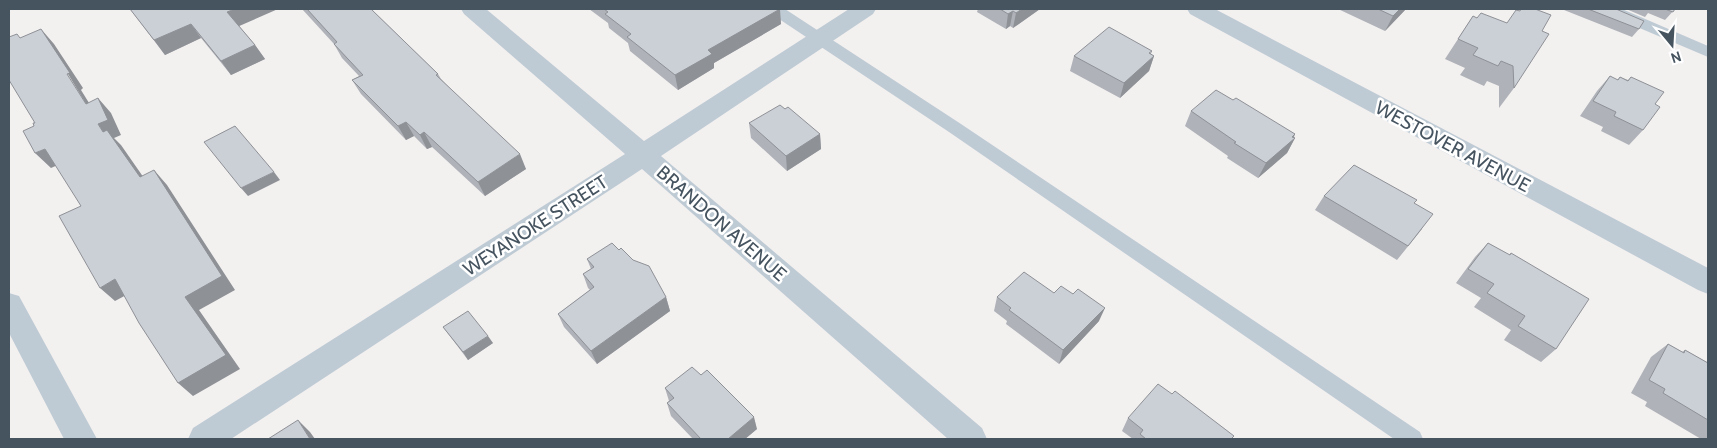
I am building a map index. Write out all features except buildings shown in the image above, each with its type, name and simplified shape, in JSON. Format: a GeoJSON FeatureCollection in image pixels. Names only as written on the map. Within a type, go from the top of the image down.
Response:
{"type":"FeatureCollection","features":[{"type":"Feature","properties":{"kind":"street","name":"BRANDON AVENUE"},"geometry":{"type":"LineString","coordinates":[[472,9],[643,154],[971,439]]}},
{"type":"Feature","properties":{"kind":"street","name":"WEYANOKE STREET"},"geometry":{"type":"LineString","coordinates":[[204,439],[865,9]]}},
{"type":"Feature","properties":{"kind":"street","name":"WESTOVER AVENUE"},"geometry":{"type":"LineString","coordinates":[[1198,9],[1708,282]]}},
{"type":"Feature","properties":{"kind":"street"},"geometry":{"type":"LineString","coordinates":[[9,305],[81,439]]}},
{"type":"Feature","properties":{"kind":"lane"},"geometry":{"type":"LineString","coordinates":[[775,9],[956,128],[1412,439]]}},
{"type":"Feature","properties":{"kind":"lane"},"geometry":{"type":"LineString","coordinates":[[1609,9],[1708,52]]}}]}
